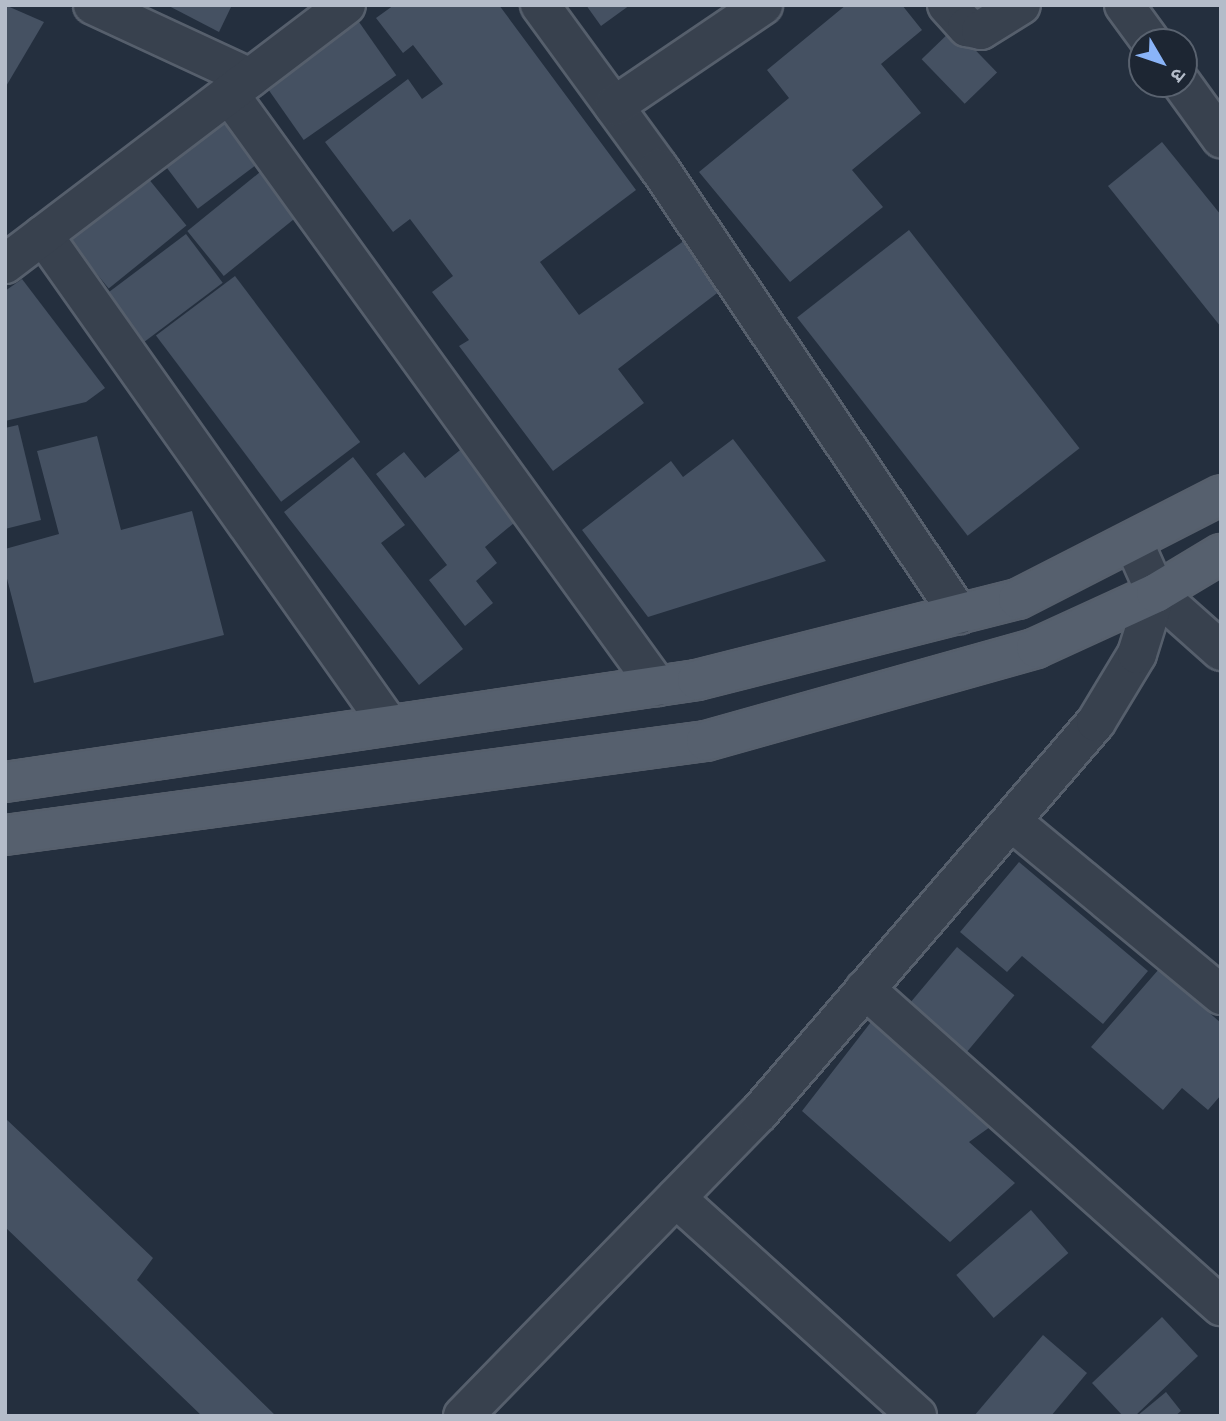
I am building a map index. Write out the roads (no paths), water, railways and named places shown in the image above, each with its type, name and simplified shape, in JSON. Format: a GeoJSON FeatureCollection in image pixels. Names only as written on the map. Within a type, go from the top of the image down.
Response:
{"type":"FeatureCollection","features":[{"type":"Feature","properties":{"kind":"main road"},"geometry":{"type":"LineString","coordinates":[[5,782],[657,685],[959,614],[1018,599],[1221,495]]}},
{"type":"Feature","properties":{"kind":"main road"},"geometry":{"type":"LineString","coordinates":[[5,835],[706,741],[1036,648],[1156,593],[1221,554]]}},
{"type":"Feature","properties":{"kind":"street"},"geometry":{"type":"LineString","coordinates":[[93,5],[240,86],[657,685]]}},
{"type":"Feature","properties":{"kind":"street"},"geometry":{"type":"LineString","coordinates":[[5,264],[346,5]]}},
{"type":"Feature","properties":{"kind":"street"},"geometry":{"type":"LineString","coordinates":[[540,5],[614,106],[959,614]]}},
{"type":"Feature","properties":{"kind":"street"},"geometry":{"type":"LineString","coordinates":[[614,106],[763,5]]}},
{"type":"Feature","properties":{"kind":"street"},"geometry":{"type":"LineString","coordinates":[[947,5],[967,27],[981,30],[1021,5]]}},
{"type":"Feature","properties":{"kind":"street"},"geometry":{"type":"LineString","coordinates":[[1124,5],[1141,28]]}},
{"type":"Feature","properties":{"kind":"street"},"geometry":{"type":"LineString","coordinates":[[1192,98],[1221,138]]}},
{"type":"Feature","properties":{"kind":"street"},"geometry":{"type":"LineString","coordinates":[[43,235],[389,725]]}},
{"type":"Feature","properties":{"kind":"street"},"geometry":{"type":"LineString","coordinates":[[1133,541],[1156,593],[1221,651]]}},
{"type":"Feature","properties":{"kind":"street"},"geometry":{"type":"LineString","coordinates":[[463,1416],[676,1198],[865,989],[1096,722],[1137,654],[1156,593]]}},
{"type":"Feature","properties":{"kind":"street"},"geometry":{"type":"LineString","coordinates":[[1011,821],[1221,995]]}},
{"type":"Feature","properties":{"kind":"street"},"geometry":{"type":"LineString","coordinates":[[865,989],[1221,1306]]}},
{"type":"Feature","properties":{"kind":"street"},"geometry":{"type":"LineString","coordinates":[[676,1198],[917,1416]]}}]}
